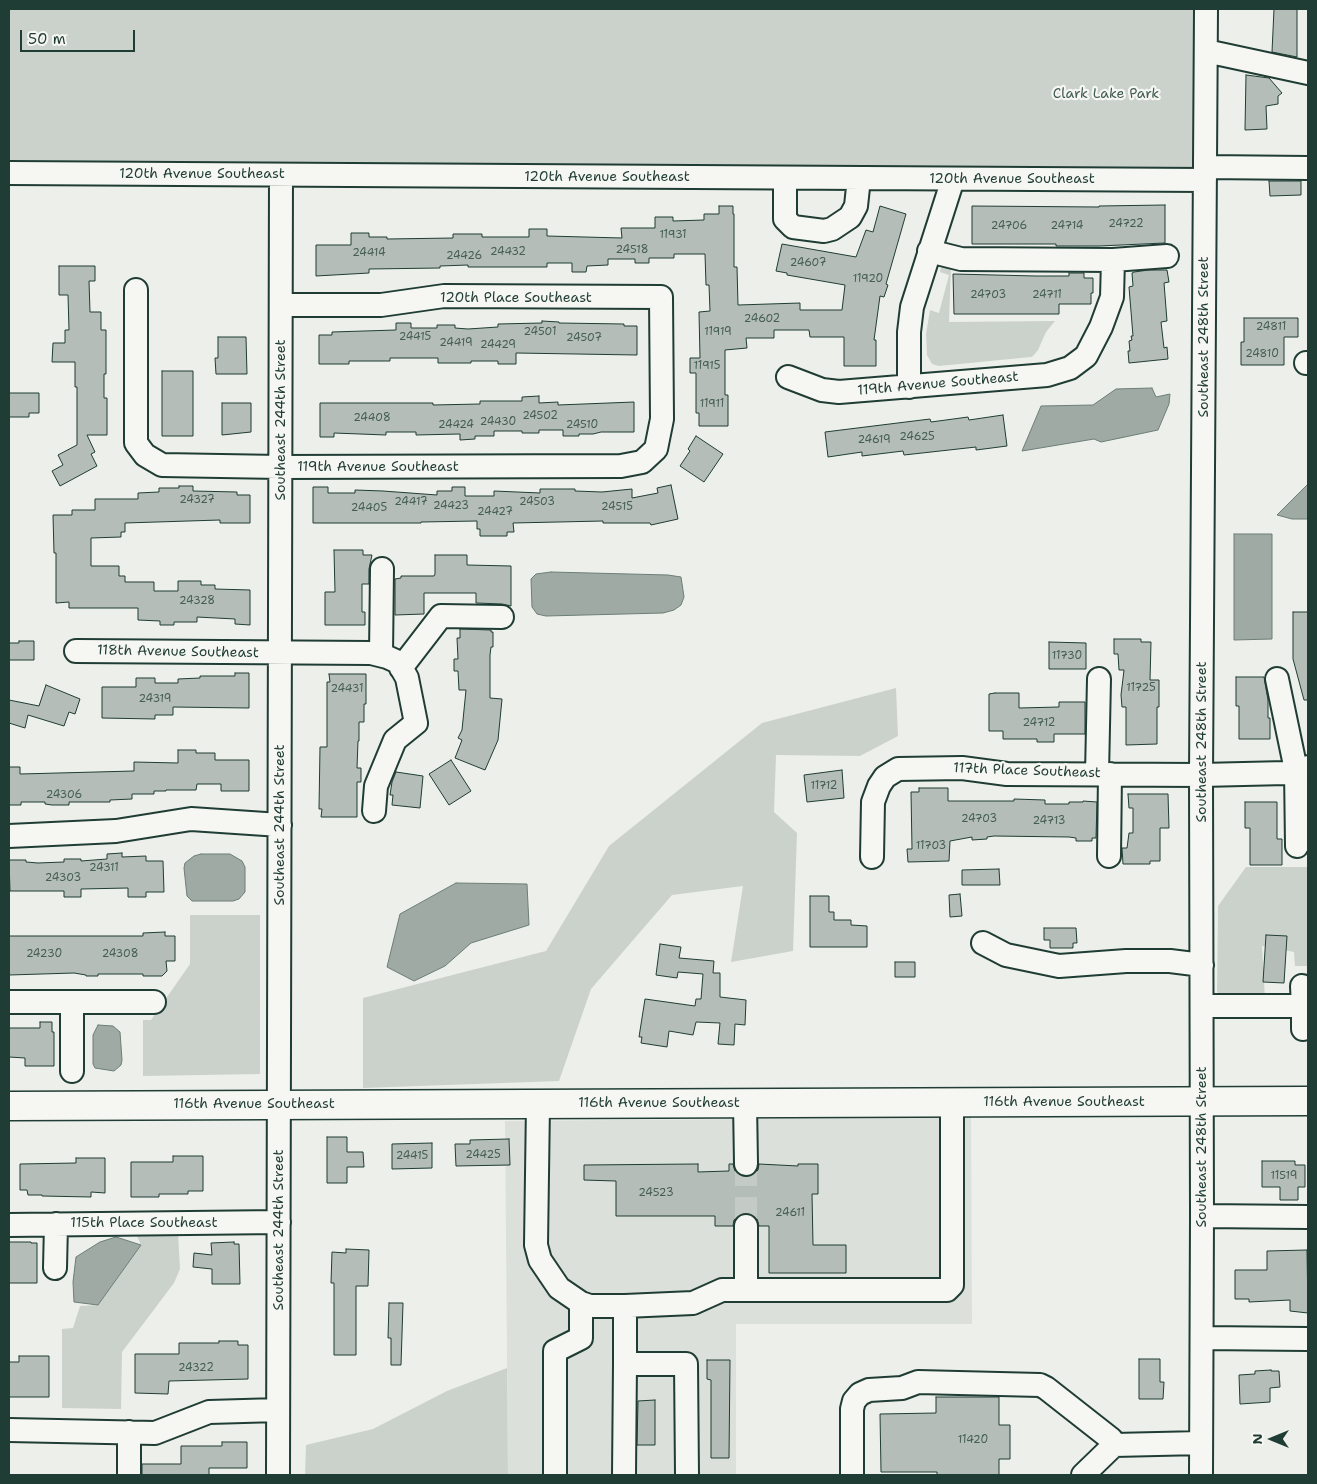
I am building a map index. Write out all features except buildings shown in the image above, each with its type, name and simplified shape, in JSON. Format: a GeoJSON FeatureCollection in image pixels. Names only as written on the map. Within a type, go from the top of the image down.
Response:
{"type":"FeatureCollection","features":[{"type":"Feature","properties":{"kind":"main road","name":"116th Avenue Southeast"},"geometry":{"type":"LineString","coordinates":[[9,1106],[1308,1101]]}},
{"type":"Feature","properties":{"kind":"street","name":"Southeast 248th Street"},"geometry":{"type":"LineString","coordinates":[[1201,1475],[1201,775],[1206,9]]}},
{"type":"Feature","properties":{"kind":"street"},"geometry":{"type":"LineString","coordinates":[[1206,51],[1308,73]]}},
{"type":"Feature","properties":{"kind":"street","name":"120th Avenue Southeast"},"geometry":{"type":"LineString","coordinates":[[9,173],[953,179],[1205,174],[1308,168]]}},
{"type":"Feature","properties":{"kind":"street","name":"Southeast 244th Street"},"geometry":{"type":"LineString","coordinates":[[278,1475],[281,175]]}},
{"type":"Feature","properties":{"kind":"street"},"geometry":{"type":"LineString","coordinates":[[785,178],[785,219],[793,227],[824,231],[832,229],[850,216],[856,206],[859,178]]}},
{"type":"Feature","properties":{"kind":"street"},"geometry":{"type":"LineString","coordinates":[[909,387],[909,332],[912,307],[953,179]]}},
{"type":"Feature","properties":{"kind":"street"},"geometry":{"type":"LineString","coordinates":[[929,251],[961,259],[1113,260],[1167,256]]}},
{"type":"Feature","properties":{"kind":"street","name":"119th Avenue Southeast"},"geometry":{"type":"LineString","coordinates":[[788,377],[822,390],[839,392],[1047,375],[1070,368],[1086,356],[1101,327],[1112,297],[1113,260]]}},
{"type":"Feature","properties":{"kind":"street","name":"119th Avenue Southeast"},"geometry":{"type":"LineString","coordinates":[[136,290],[136,443],[145,455],[162,465],[280,467],[620,466],[642,462],[656,449]]}},
{"type":"Feature","properties":{"kind":"street","name":"120th Place Southeast"},"geometry":{"type":"LineString","coordinates":[[281,306],[381,306],[444,296],[661,298],[662,419],[656,449]]}},
{"type":"Feature","properties":{"kind":"street"},"geometry":{"type":"LineString","coordinates":[[374,811],[376,786],[395,740],[416,722],[407,678],[398,662],[381,655],[382,569]]}},
{"type":"Feature","properties":{"kind":"street"},"geometry":{"type":"LineString","coordinates":[[401,668],[441,616],[502,617]]}},
{"type":"Feature","properties":{"kind":"street","name":"118th Avenue Southeast"},"geometry":{"type":"LineString","coordinates":[[76,651],[371,653],[381,655]]}},
{"type":"Feature","properties":{"kind":"street"},"geometry":{"type":"LineString","coordinates":[[1099,679],[1108,856]]}},
{"type":"Feature","properties":{"kind":"street"},"geometry":{"type":"LineString","coordinates":[[1277,680],[1302,769],[1297,846]]}},
{"type":"Feature","properties":{"kind":"street","name":"117th Place Southeast"},"geometry":{"type":"LineString","coordinates":[[872,857],[873,802],[878,786],[885,777],[898,769],[962,768],[1007,774],[1201,775]]}},
{"type":"Feature","properties":{"kind":"street"},"geometry":{"type":"LineString","coordinates":[[1201,775],[1286,773],[1302,769]]}},
{"type":"Feature","properties":{"kind":"street"},"geometry":{"type":"LineString","coordinates":[[9,836],[116,831],[191,818],[280,825]]}},
{"type":"Feature","properties":{"kind":"street"},"geometry":{"type":"LineString","coordinates":[[984,944],[1006,954],[1059,966],[1126,961],[1170,961],[1202,965]]}},
{"type":"Feature","properties":{"kind":"street"},"geometry":{"type":"LineString","coordinates":[[1202,1006],[1302,996],[1303,1029]]}},
{"type":"Feature","properties":{"kind":"street"},"geometry":{"type":"LineString","coordinates":[[9,1002],[154,1002]]}},
{"type":"Feature","properties":{"kind":"street"},"geometry":{"type":"LineString","coordinates":[[72,1002],[72,1071]]}},
{"type":"Feature","properties":{"kind":"street"},"geometry":{"type":"LineString","coordinates":[[745,1103],[746,1164]]}},
{"type":"Feature","properties":{"kind":"street"},"geometry":{"type":"LineString","coordinates":[[538,1104],[536,1245],[540,1260],[559,1288],[581,1303],[590,1306],[625,1306],[693,1303],[722,1290],[941,1291],[950,1288],[952,1285],[952,1103]]}},
{"type":"Feature","properties":{"kind":"street"},"geometry":{"type":"LineString","coordinates":[[1202,1216],[1308,1217]]}},
{"type":"Feature","properties":{"kind":"street","name":"115th Place Southeast"},"geometry":{"type":"LineString","coordinates":[[9,1225],[279,1222]]}},
{"type":"Feature","properties":{"kind":"street"},"geometry":{"type":"LineString","coordinates":[[55,1268],[56,1224]]}},
{"type":"Feature","properties":{"kind":"street"},"geometry":{"type":"LineString","coordinates":[[746,1226],[746,1290]]}},
{"type":"Feature","properties":{"kind":"street"},"geometry":{"type":"LineString","coordinates":[[555,1475],[554,1351],[581,1338],[581,1303]]}},
{"type":"Feature","properties":{"kind":"street"},"geometry":{"type":"LineString","coordinates":[[624,1475],[625,1306]]}},
{"type":"Feature","properties":{"kind":"street"},"geometry":{"type":"LineString","coordinates":[[1202,1338],[1308,1339]]}},
{"type":"Feature","properties":{"kind":"street"},"geometry":{"type":"LineString","coordinates":[[625,1364],[686,1364],[687,1475]]}},
{"type":"Feature","properties":{"kind":"street"},"geometry":{"type":"LineString","coordinates":[[852,1475],[852,1409],[854,1401],[860,1394],[869,1390],[902,1388],[918,1382],[1040,1385],[1111,1439],[1114,1445]]}},
{"type":"Feature","properties":{"kind":"street"},"geometry":{"type":"LineString","coordinates":[[9,1430],[155,1433],[209,1412],[278,1410]]}},
{"type":"Feature","properties":{"kind":"street"},"geometry":{"type":"LineString","coordinates":[[129,1432],[129,1475]]}},
{"type":"Feature","properties":{"kind":"street"},"geometry":{"type":"LineString","coordinates":[[1083,1475],[1114,1445],[1201,1443]]}},
{"type":"Feature","properties":{"kind":"shaded area"},"geometry":{"type":"Polygon","coordinates":[[[1152,388],[1156,397],[1170,394],[1169,404],[1158,430],[1101,442],[1094,439],[1022,451],[1041,406],[1093,405],[1116,389],[1152,388]]]}},
{"type":"Feature","properties":{"kind":"shaded area"},"geometry":{"type":"Polygon","coordinates":[[[1308,484],[1308,519],[1292,519],[1277,515],[1308,484]]]}},
{"type":"Feature","properties":{"kind":"shaded area"},"geometry":{"type":"Polygon","coordinates":[[[1234,534],[1272,534],[1272,639],[1234,640],[1234,534]]]}},
{"type":"Feature","properties":{"kind":"shaded area"},"geometry":{"type":"Polygon","coordinates":[[[551,572],[681,577],[684,597],[681,605],[674,610],[663,613],[546,616],[537,614],[532,607],[531,579],[536,574],[551,572]]]}},
{"type":"Feature","properties":{"kind":"shaded area"},"geometry":{"type":"Polygon","coordinates":[[[201,854],[230,854],[242,861],[245,867],[245,892],[239,899],[233,901],[192,901],[187,896],[185,863],[194,856],[201,854]]]}},
{"type":"Feature","properties":{"kind":"shaded area"},"geometry":{"type":"Polygon","coordinates":[[[456,883],[527,884],[529,925],[471,943],[445,966],[414,981],[387,967],[400,914],[456,883]]]}},
{"type":"Feature","properties":{"kind":"shaded area"},"geometry":{"type":"Polygon","coordinates":[[[98,1025],[113,1026],[120,1032],[122,1060],[121,1065],[114,1071],[95,1068],[93,1064],[93,1035],[98,1025]]]}},
{"type":"Feature","properties":{"kind":"shaded area"},"geometry":{"type":"Polygon","coordinates":[[[971,1117],[972,1324],[736,1324],[736,1475],[508,1475],[505,1121],[971,1117]]]}},
{"type":"Feature","properties":{"kind":"shaded area"},"geometry":{"type":"Polygon","coordinates":[[[116,1237],[141,1245],[98,1305],[74,1302],[73,1282],[76,1257],[100,1242],[116,1237]]]}},
{"type":"Feature","properties":{"kind":"green space","name":"Clark Lake Park"},"geometry":{"type":"Polygon","coordinates":[[[9,9],[1206,9],[1205,180],[9,173],[9,9]]]}},
{"type":"Feature","properties":{"kind":"green space"},"geometry":{"type":"Polygon","coordinates":[[[942,262],[951,265],[949,322],[1055,321],[1046,332],[1038,350],[1033,356],[939,366],[932,364],[927,355],[926,334],[930,310],[939,313],[949,275],[940,272],[942,262]]]}},
{"type":"Feature","properties":{"kind":"green space"},"geometry":{"type":"Polygon","coordinates":[[[896,688],[898,736],[860,756],[776,755],[774,812],[797,833],[793,951],[731,962],[743,886],[672,895],[591,989],[559,1081],[363,1088],[363,998],[546,951],[609,846],[762,723],[896,688]]]}},
{"type":"Feature","properties":{"kind":"green space"},"geometry":{"type":"Polygon","coordinates":[[[1246,867],[1308,867],[1308,966],[1295,966],[1294,952],[1262,946],[1265,999],[1229,999],[1217,992],[1218,906],[1246,867]]]}},
{"type":"Feature","properties":{"kind":"green space"},"geometry":{"type":"Polygon","coordinates":[[[190,915],[260,915],[260,1074],[143,1076],[143,1020],[151,1020],[190,964],[190,915]]]}},
{"type":"Feature","properties":{"kind":"green space"},"geometry":{"type":"Polygon","coordinates":[[[178,1233],[180,1269],[174,1283],[122,1352],[121,1409],[62,1408],[62,1329],[73,1328],[80,1306],[98,1305],[141,1245],[136,1234],[178,1233]]]}},
{"type":"Feature","properties":{"kind":"green space"},"geometry":{"type":"Polygon","coordinates":[[[507,1368],[508,1475],[305,1475],[306,1445],[373,1429],[447,1391],[507,1368]]]}},
{"type":"Feature","properties":{"kind":"tunnel"},"geometry":{"type":"LineString","coordinates":[[746,1164],[746,1226]]}}]}
